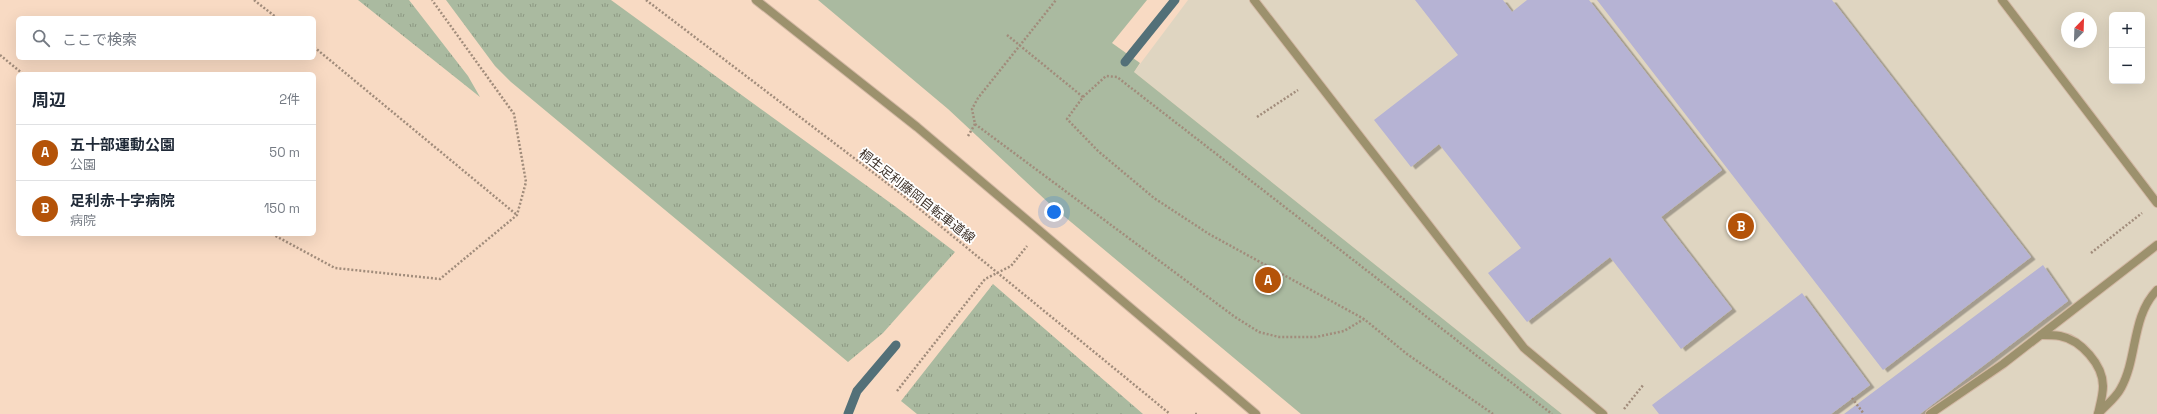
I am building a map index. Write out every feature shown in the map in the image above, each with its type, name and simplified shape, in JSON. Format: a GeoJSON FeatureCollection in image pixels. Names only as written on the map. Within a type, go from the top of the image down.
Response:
{"type":"FeatureCollection","features":[{"type":"Feature","properties":{"kind":"street"},"geometry":{"type":"LineString","coordinates":[[756,0],[917,127],[1256,414]]}},
{"type":"Feature","properties":{"kind":"street"},"geometry":{"type":"LineString","coordinates":[[1254,0],[1313,79],[1524,348],[1603,414]]}},
{"type":"Feature","properties":{"kind":"street"},"geometry":{"type":"LineString","coordinates":[[2002,0],[2156,202]]}},
{"type":"Feature","properties":{"kind":"street"},"geometry":{"type":"LineString","coordinates":[[1931,414],[2041,335],[2157,245]]}},
{"type":"Feature","properties":{"kind":"street"},"geometry":{"type":"LineString","coordinates":[[2098,414],[2121,389],[2130,365],[2140,316],[2157,290]]}},
{"type":"Feature","properties":{"kind":"street"},"geometry":{"type":"LineString","coordinates":[[2041,335],[2061,336],[2074,342],[2088,352],[2100,369],[2103,386],[2098,414]]}},
{"type":"Feature","properties":{"kind":"path"},"geometry":{"type":"LineString","coordinates":[[254,0],[274,16]]}},
{"type":"Feature","properties":{"kind":"path"},"geometry":{"type":"LineString","coordinates":[[276,236],[335,268],[440,279],[517,215],[526,182],[514,114],[432,0]]}},
{"type":"Feature","properties":{"kind":"path","name":"桐生足利藤岡自転車道線"},"geometry":{"type":"LineString","coordinates":[[646,0],[900,193],[1170,414]]}},
{"type":"Feature","properties":{"kind":"path"},"geometry":{"type":"LineString","coordinates":[[1056,0],[1021,46],[978,98],[972,110],[975,124],[1228,312],[1259,332],[1279,337],[1316,337],[1344,331],[1364,319]]}},
{"type":"Feature","properties":{"kind":"path"},"geometry":{"type":"LineString","coordinates":[[1006,35],[1083,97]]}},
{"type":"Feature","properties":{"kind":"path"},"geometry":{"type":"LineString","coordinates":[[316,50],[517,215]]}},
{"type":"Feature","properties":{"kind":"path"},"geometry":{"type":"LineString","coordinates":[[0,55],[21,72]]}},
{"type":"Feature","properties":{"kind":"path"},"geometry":{"type":"LineString","coordinates":[[1493,414],[1407,354],[1364,319],[1208,234],[1154,198],[1098,151],[1067,119],[1083,97],[1106,76],[1117,77],[1552,414]]}},
{"type":"Feature","properties":{"kind":"path"},"geometry":{"type":"LineString","coordinates":[[1257,117],[1276,106],[1313,79]]}},
{"type":"Feature","properties":{"kind":"path"},"geometry":{"type":"LineString","coordinates":[[968,136],[975,124]]}},
{"type":"Feature","properties":{"kind":"path"},"geometry":{"type":"LineString","coordinates":[[2091,253],[2156,202]]}},
{"type":"Feature","properties":{"kind":"path"},"geometry":{"type":"LineString","coordinates":[[897,391],[985,279],[997,271],[1011,266],[1028,244]]}},
{"type":"Feature","properties":{"kind":"path"},"geometry":{"type":"LineString","coordinates":[[1624,409],[1644,384]]}},
{"type":"Feature","properties":{"kind":"path"},"geometry":{"type":"LineString","coordinates":[[1852,398],[1864,414]]}},
{"type":"Feature","properties":{"kind":"shaded area"},"geometry":{"type":"Polygon","coordinates":[[[1188,0],[2157,0],[2157,414],[1562,414],[1134,72],[1188,0]]]}},
{"type":"Feature","properties":{"kind":"green space"},"geometry":{"type":"Polygon","coordinates":[[[358,0],[409,0],[468,76],[480,97],[358,0]]]}},
{"type":"Feature","properties":{"kind":"green space"},"geometry":{"type":"Polygon","coordinates":[[[446,0],[611,0],[896,207],[955,252],[883,333],[848,362],[511,82],[495,66],[446,0]]]}},
{"type":"Feature","properties":{"kind":"green space"},"geometry":{"type":"Polygon","coordinates":[[[818,0],[1147,0],[1112,43],[1140,63],[1134,72],[1562,414],[1301,414],[1053,207],[948,109],[818,0]]]}},
{"type":"Feature","properties":{"kind":"green space"},"geometry":{"type":"Polygon","coordinates":[[[993,284],[1143,414],[917,414],[901,401],[993,284]]]}},
{"type":"Feature","properties":{"kind":"building"},"geometry":{"type":"Polygon","coordinates":[[[1415,0],[1503,0],[1512,12],[1527,0],[1589,0],[1722,170],[1661,217],[1732,309],[1681,349],[1610,257],[1527,322],[1488,273],[1521,248],[1439,144],[1411,167],[1374,120],[1458,55],[1415,0]]]}},
{"type":"Feature","properties":{"kind":"building"},"geometry":{"type":"Polygon","coordinates":[[[1597,0],[1832,0],[2031,257],[1883,370],[1597,0]]]}},
{"type":"Feature","properties":{"kind":"building"},"geometry":{"type":"Polygon","coordinates":[[[2043,265],[2068,301],[1920,414],[1844,414],[2043,265]]]}},
{"type":"Feature","properties":{"kind":"building"},"geometry":{"type":"Polygon","coordinates":[[[1802,293],[1870,385],[1831,414],[1659,414],[1652,405],[1802,293]]]}},
{"type":"Feature","properties":{"kind":"waterway"},"geometry":{"type":"LineString","coordinates":[[1125,62],[1175,0]]}},
{"type":"Feature","properties":{"kind":"waterway"},"geometry":{"type":"LineString","coordinates":[[848,414],[857,391],[896,345]]}},
{"type":"Feature","properties":{"kind":"place","name":"足利赤十字病院"},"geometry":{"type":"Point","coordinates":[1741,226]}},
{"type":"Feature","properties":{"kind":"place","name":"五十部運動公園"},"geometry":{"type":"Point","coordinates":[1268,280]}}]}
